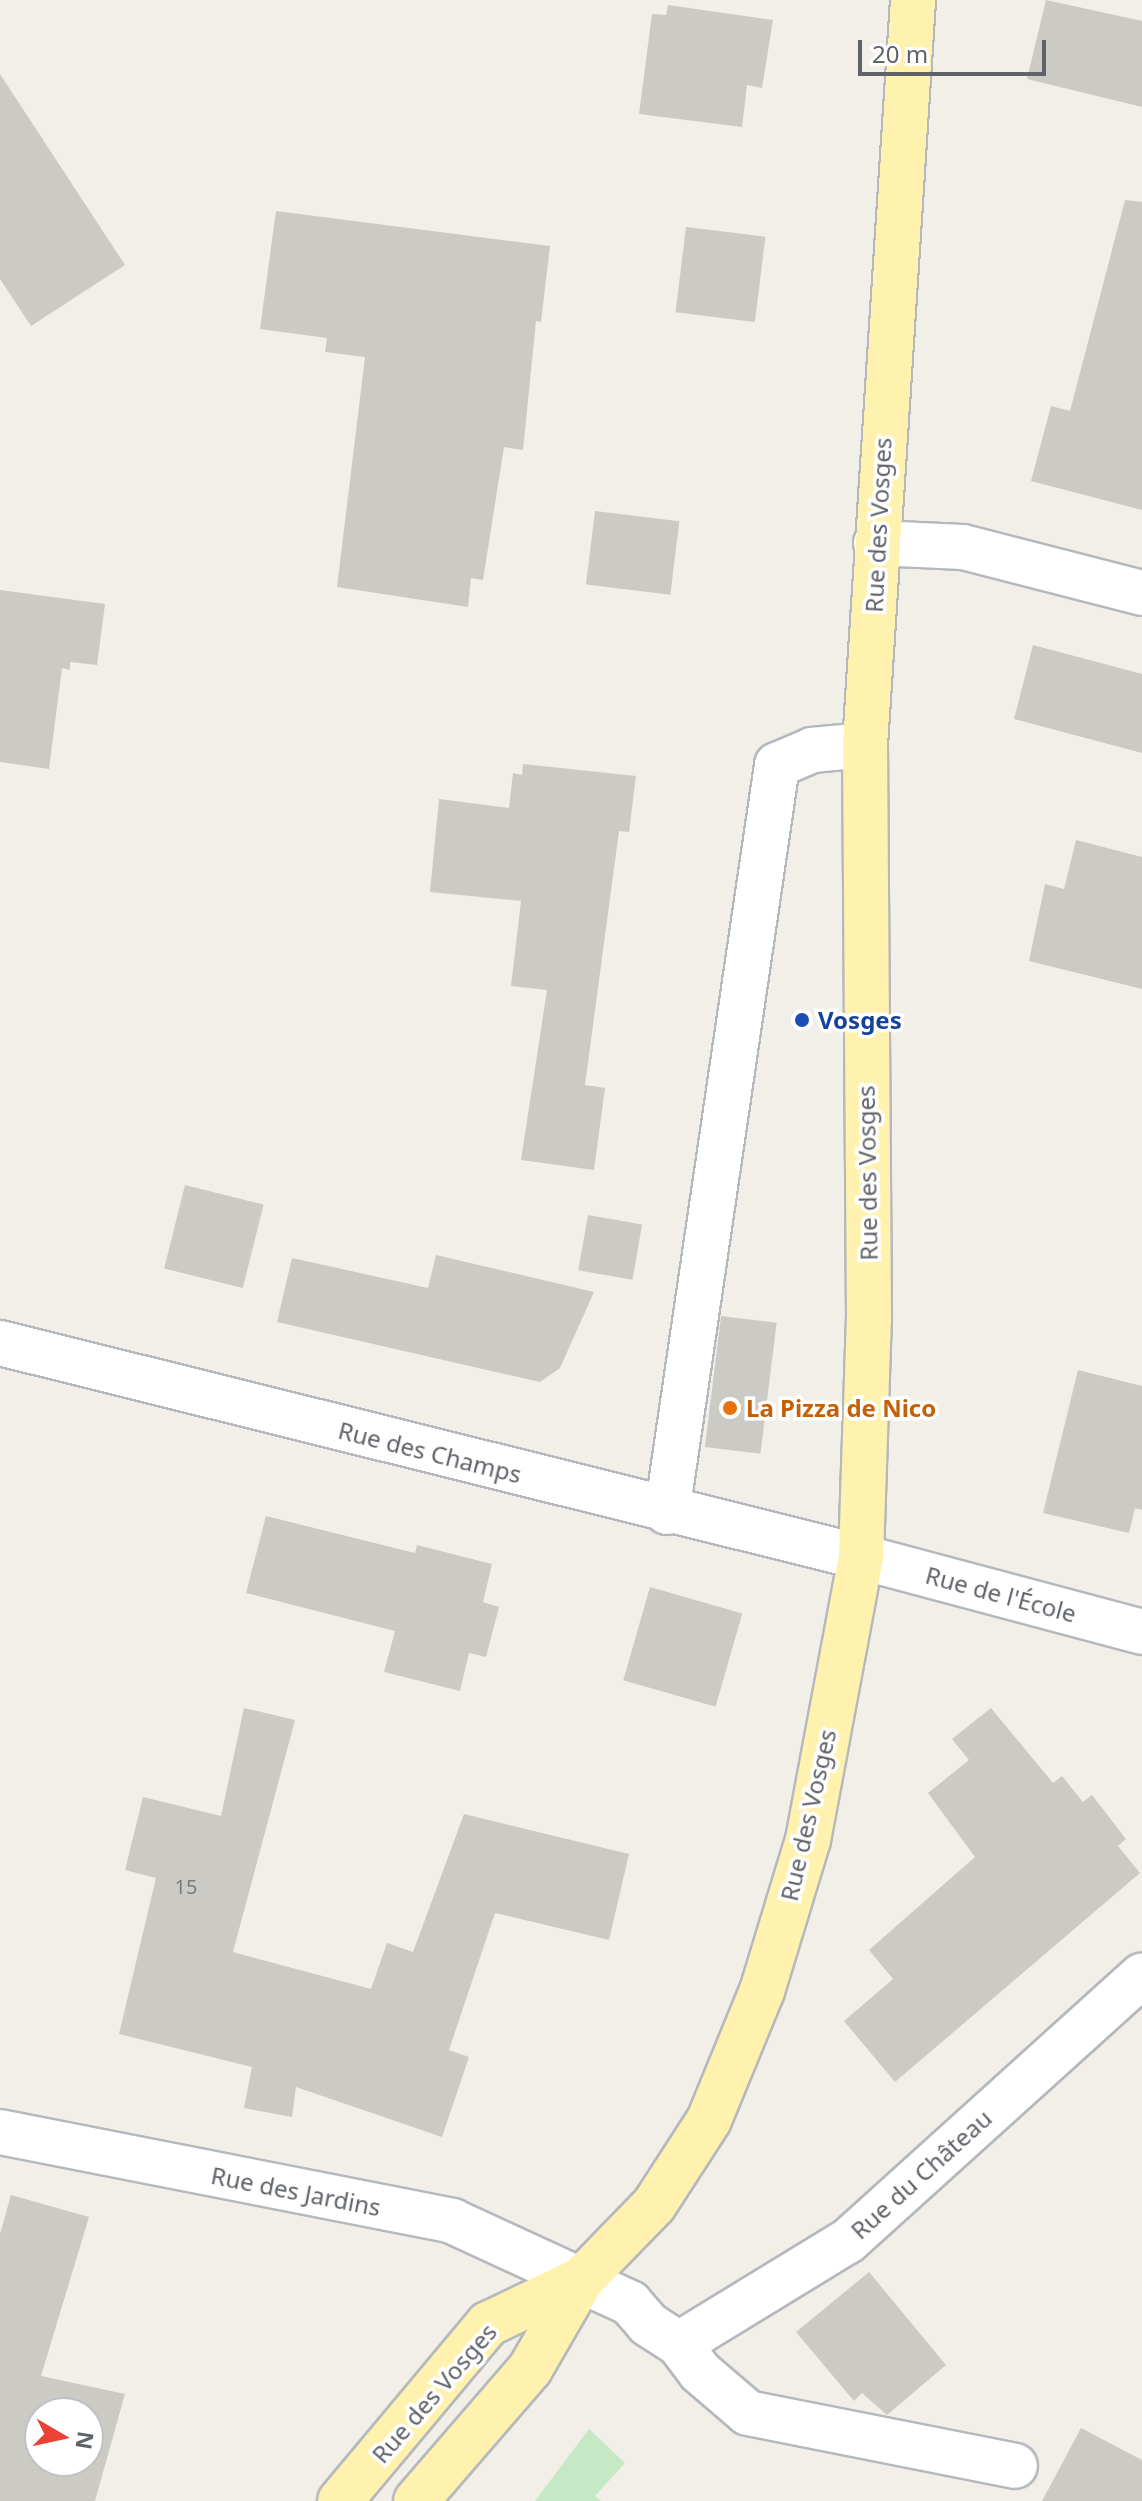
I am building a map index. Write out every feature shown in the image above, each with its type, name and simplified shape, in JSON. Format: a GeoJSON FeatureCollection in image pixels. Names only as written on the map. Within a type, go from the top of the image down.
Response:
{"type":"FeatureCollection","features":[{"type":"Feature","properties":{"kind":"main road","name":"Rue des Vosges"},"geometry":{"type":"LineString","coordinates":[[416,2501],[530,2369],[582,2279],[654,2205],[709,2120],[762,1991],[808,1840],[861,1557],[869,1317],[865,745],[913,0]]}},
{"type":"Feature","properties":{"kind":"main road","name":"Rue des Vosges"},"geometry":{"type":"LineString","coordinates":[[340,2501],[488,2324],[582,2279]]}},
{"type":"Feature","properties":{"kind":"street"},"geometry":{"type":"LineString","coordinates":[[876,543],[963,547],[1142,593]]}},
{"type":"Feature","properties":{"kind":"street"},"geometry":{"type":"LineString","coordinates":[[667,1512],[777,765],[812,750],[865,745]]}},
{"type":"Feature","properties":{"kind":"street","name":"Rue des Champs"},"geometry":{"type":"LineString","coordinates":[[0,1343],[667,1512],[861,1557]]}},
{"type":"Feature","properties":{"kind":"street","name":"Rue de l'École"},"geometry":{"type":"LineString","coordinates":[[861,1557],[1142,1632]]}},
{"type":"Feature","properties":{"kind":"street","name":"Rue du Château"},"geometry":{"type":"LineString","coordinates":[[679,2344],[848,2241],[1142,1975]]}},
{"type":"Feature","properties":{"kind":"street","name":"Rue des Jardins"},"geometry":{"type":"LineString","coordinates":[[0,2132],[452,2221],[582,2279]]}},
{"type":"Feature","properties":{"kind":"street"},"geometry":{"type":"LineString","coordinates":[[582,2279],[630,2303],[648,2324],[679,2344],[700,2372],[748,2413],[1015,2466]]}},
{"type":"Feature","properties":{"kind":"green space"},"geometry":{"type":"Polygon","coordinates":[[[589,2429],[625,2463],[595,2496],[601,2501],[535,2501],[589,2429]]]}},
{"type":"Feature","properties":{"kind":"building"},"geometry":{"type":"Polygon","coordinates":[[[1046,0],[1142,21],[1142,107],[1027,79],[1046,0]]]}},
{"type":"Feature","properties":{"kind":"building"},"geometry":{"type":"Polygon","coordinates":[[[668,5],[773,20],[762,88],[747,85],[742,127],[639,114],[652,14],[666,15],[668,5]]]}},
{"type":"Feature","properties":{"kind":"building"},"geometry":{"type":"Polygon","coordinates":[[[0,74],[125,265],[31,326],[0,279],[0,74]]]}},
{"type":"Feature","properties":{"kind":"building"},"geometry":{"type":"Polygon","coordinates":[[[1125,200],[1142,202],[1142,510],[1031,481],[1051,406],[1070,411],[1125,200]]]}},
{"type":"Feature","properties":{"kind":"building"},"geometry":{"type":"Polygon","coordinates":[[[276,211],[550,246],[541,322],[536,321],[523,450],[504,447],[483,580],[471,578],[468,607],[337,587],[365,357],[325,352],[327,338],[260,329],[276,211]]]}},
{"type":"Feature","properties":{"kind":"building"},"geometry":{"type":"Polygon","coordinates":[[[686,227],[765,237],[755,322],[676,312],[686,227]]]}},
{"type":"Feature","properties":{"kind":"building"},"geometry":{"type":"Polygon","coordinates":[[[595,511],[679,521],[670,595],[586,584],[595,511]]]}},
{"type":"Feature","properties":{"kind":"building"},"geometry":{"type":"Polygon","coordinates":[[[0,590],[105,604],[97,665],[70,662],[70,670],[62,668],[49,769],[0,762],[0,590]]]}},
{"type":"Feature","properties":{"kind":"building"},"geometry":{"type":"Polygon","coordinates":[[[1033,645],[1142,674],[1142,753],[1014,719],[1033,645]]]}},
{"type":"Feature","properties":{"kind":"building"},"geometry":{"type":"Polygon","coordinates":[[[523,764],[636,776],[629,832],[619,831],[585,1085],[605,1088],[594,1170],[521,1160],[547,990],[511,986],[521,901],[430,892],[439,799],[509,808],[513,773],[522,775],[523,764]]]}},
{"type":"Feature","properties":{"kind":"building"},"geometry":{"type":"Polygon","coordinates":[[[1076,840],[1142,857],[1142,989],[1029,961],[1045,884],[1064,889],[1076,840]]]}},
{"type":"Feature","properties":{"kind":"building"},"geometry":{"type":"Polygon","coordinates":[[[185,1185],[264,1205],[243,1288],[164,1268],[185,1185]]]}},
{"type":"Feature","properties":{"kind":"building"},"geometry":{"type":"Polygon","coordinates":[[[588,1215],[642,1225],[632,1280],[578,1270],[588,1215]]]}},
{"type":"Feature","properties":{"kind":"building"},"geometry":{"type":"Polygon","coordinates":[[[436,1255],[594,1292],[560,1368],[540,1382],[277,1322],[292,1258],[428,1288],[436,1255]]]}},
{"type":"Feature","properties":{"kind":"building","name":"La Pizza de Nico"},"geometry":{"type":"Polygon","coordinates":[[[721,1316],[777,1323],[760,1454],[705,1447],[721,1316]]]}},
{"type":"Feature","properties":{"kind":"building"},"geometry":{"type":"Polygon","coordinates":[[[1078,1370],[1142,1386],[1142,1510],[1135,1508],[1129,1533],[1043,1513],[1078,1370]]]}},
{"type":"Feature","properties":{"kind":"building"},"geometry":{"type":"Polygon","coordinates":[[[266,1516],[415,1553],[417,1545],[492,1564],[483,1602],[499,1607],[486,1657],[469,1653],[460,1691],[384,1672],[395,1631],[246,1593],[266,1516]]]}},
{"type":"Feature","properties":{"kind":"building"},"geometry":{"type":"Polygon","coordinates":[[[650,1587],[742,1613],[716,1707],[623,1680],[650,1587]]]}},
{"type":"Feature","properties":{"kind":"building"},"geometry":{"type":"Polygon","coordinates":[[[244,1708],[295,1720],[233,1952],[371,1989],[387,1943],[413,1952],[464,1814],[629,1854],[609,1940],[495,1913],[449,2050],[469,2057],[442,2137],[296,2087],[292,2117],[244,2108],[252,2067],[119,2034],[156,1878],[125,1870],[143,1797],[221,1816],[244,1708]]]}},
{"type":"Feature","properties":{"kind":"building"},"geometry":{"type":"Polygon","coordinates":[[[991,1708],[1053,1783],[1062,1776],[1083,1802],[1092,1795],[1126,1839],[1118,1846],[1140,1873],[895,2082],[844,2021],[893,1979],[869,1950],[975,1857],[928,1793],[969,1760],[952,1739],[991,1708]]]}},
{"type":"Feature","properties":{"kind":"building"},"geometry":{"type":"Polygon","coordinates":[[[11,2195],[89,2217],[41,2376],[125,2394],[104,2469],[104,2397],[24,2397],[24,2477],[102,2477],[95,2501],[0,2501],[0,2234],[11,2195]]]}},
{"type":"Feature","properties":{"kind":"building"},"geometry":{"type":"Polygon","coordinates":[[[869,2272],[946,2365],[887,2415],[862,2393],[854,2401],[796,2332],[869,2272]]]}},
{"type":"Feature","properties":{"kind":"building"},"geometry":{"type":"Polygon","coordinates":[[[1081,2428],[1142,2460],[1142,2501],[1042,2501],[1081,2428]]]}},
{"type":"Feature","properties":{"kind":"place","name":"Vosges"},"geometry":{"type":"Point","coordinates":[802,1020]}},
{"type":"Feature","properties":{"kind":"place","name":"La Pizza de Nico"},"geometry":{"type":"Point","coordinates":[730,1408]}}]}
